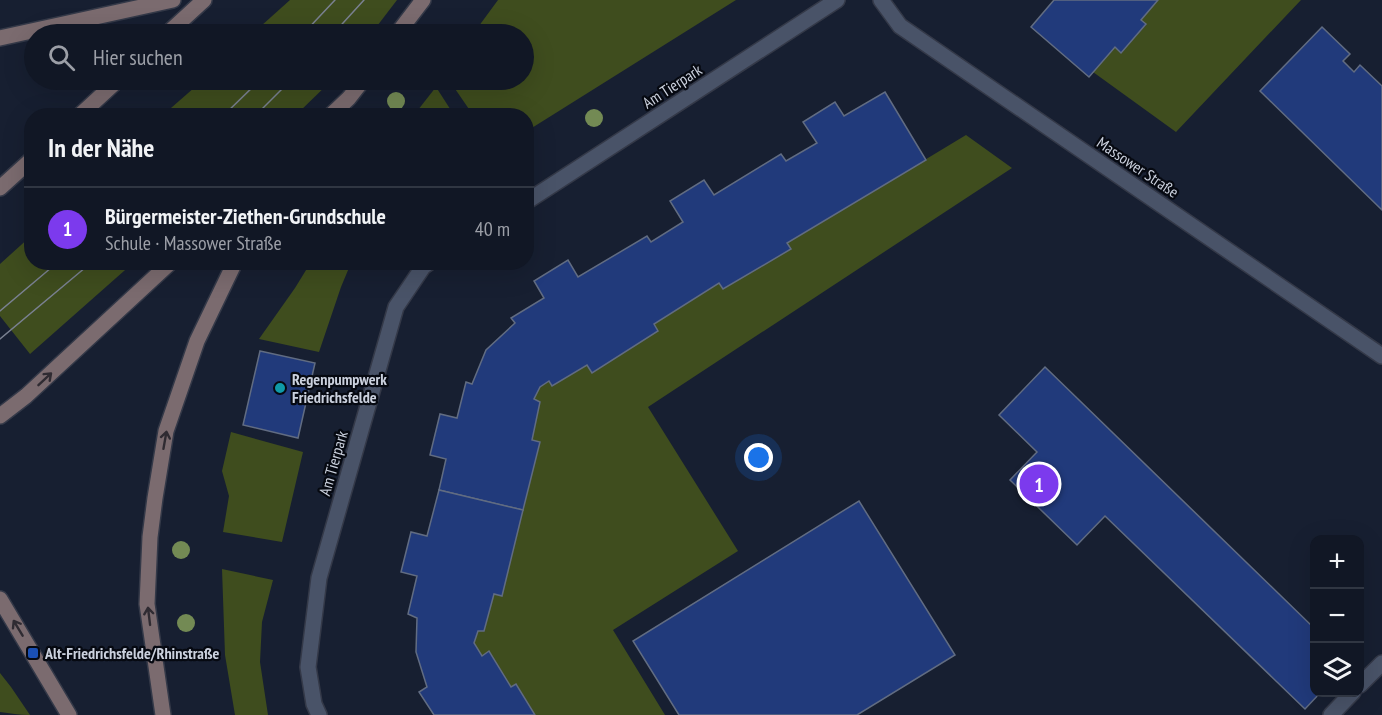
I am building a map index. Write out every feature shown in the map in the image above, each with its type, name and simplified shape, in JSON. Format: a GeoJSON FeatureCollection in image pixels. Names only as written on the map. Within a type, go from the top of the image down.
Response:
{"type":"FeatureCollection","features":[{"type":"Feature","properties":{"kind":"main road"},"geometry":{"type":"LineString","coordinates":[[67,24],[173,0]]}},
{"type":"Feature","properties":{"kind":"main road"},"geometry":{"type":"LineString","coordinates":[[177,24],[204,0]]}},
{"type":"Feature","properties":{"kind":"main road"},"geometry":{"type":"LineString","coordinates":[[405,24],[423,0]]}},
{"type":"Feature","properties":{"kind":"main road"},"geometry":{"type":"LineString","coordinates":[[0,39],[24,34]]}},
{"type":"Feature","properties":{"kind":"main road"},"geometry":{"type":"LineString","coordinates":[[88,108],[107,90]]}},
{"type":"Feature","properties":{"kind":"main road"},"geometry":{"type":"LineString","coordinates":[[342,108],[356,90]]}},
{"type":"Feature","properties":{"kind":"main road"},"geometry":{"type":"LineString","coordinates":[[339,108],[349,99]]}},
{"type":"Feature","properties":{"kind":"main road"},"geometry":{"type":"LineString","coordinates":[[0,188],[24,166]]}},
{"type":"Feature","properties":{"kind":"main road"},"geometry":{"type":"LineString","coordinates":[[0,416],[26,396],[162,270]]}},
{"type":"Feature","properties":{"kind":"main road"},"geometry":{"type":"LineString","coordinates":[[163,715],[147,604],[150,537],[155,498],[166,431],[197,341],[231,270]]}},
{"type":"Feature","properties":{"kind":"main road"},"geometry":{"type":"LineString","coordinates":[[0,599],[69,715]]}},
{"type":"Feature","properties":{"kind":"street","name":"Am Tierpark"},"geometry":{"type":"LineString","coordinates":[[534,197],[837,0]]}},
{"type":"Feature","properties":{"kind":"street","name":"Massower Straße"},"geometry":{"type":"LineString","coordinates":[[881,0],[900,26],[1382,356]]}},
{"type":"Feature","properties":{"kind":"street","name":"Am Tierpark"},"geometry":{"type":"LineString","coordinates":[[319,715],[314,704],[308,667],[319,578],[396,307],[421,270]]}},
{"type":"Feature","properties":{"kind":"street"},"geometry":{"type":"LineString","coordinates":[[1364,681],[1382,663]]}},
{"type":"Feature","properties":{"kind":"street"},"geometry":{"type":"LineString","coordinates":[[1330,715],[1349,697]]}},
{"type":"Feature","properties":{"kind":"green space"},"geometry":{"type":"Polygon","coordinates":[[[290,0],[397,0],[379,24],[263,24],[290,0]]]}},
{"type":"Feature","properties":{"kind":"green space"},"geometry":{"type":"Polygon","coordinates":[[[498,0],[736,0],[534,127],[534,108],[468,108],[456,90],[534,90],[534,24],[480,24],[498,0]]]}},
{"type":"Feature","properties":{"kind":"green space"},"geometry":{"type":"Polygon","coordinates":[[[1158,0],[1301,0],[1176,132],[1093,72],[1115,47],[1121,53],[1146,25],[1141,20],[1158,0]]]}},
{"type":"Feature","properties":{"kind":"green space"},"geometry":{"type":"Polygon","coordinates":[[[192,90],[322,90],[303,108],[171,108],[192,90]]]}},
{"type":"Feature","properties":{"kind":"green space"},"geometry":{"type":"Polygon","coordinates":[[[434,90],[438,90],[450,108],[420,108],[434,90]]]}},
{"type":"Feature","properties":{"kind":"green space"},"geometry":{"type":"Polygon","coordinates":[[[966,135],[1012,168],[648,407],[738,551],[613,630],[665,715],[535,715],[517,685],[511,687],[489,651],[482,656],[474,643],[478,631],[484,631],[494,594],[523,510],[540,442],[532,440],[540,402],[534,399],[540,387],[549,381],[552,385],[587,365],[658,331],[654,324],[719,283],[723,289],[790,249],[787,243],[966,135]]]}},
{"type":"Feature","properties":{"kind":"green space"},"geometry":{"type":"Polygon","coordinates":[[[24,242],[24,270],[125,270],[30,354],[0,316],[0,264],[24,242]]]}},
{"type":"Feature","properties":{"kind":"green space"},"geometry":{"type":"Polygon","coordinates":[[[306,270],[348,270],[319,352],[259,339],[306,270]]]}},
{"type":"Feature","properties":{"kind":"green space"},"geometry":{"type":"Polygon","coordinates":[[[231,432],[303,452],[282,542],[223,532],[229,496],[222,471],[231,432]]]}},
{"type":"Feature","properties":{"kind":"green space"},"geometry":{"type":"Polygon","coordinates":[[[222,569],[273,580],[262,622],[260,662],[268,715],[235,715],[225,655],[222,569]]]}},
{"type":"Feature","properties":{"kind":"green space"},"geometry":{"type":"Polygon","coordinates":[[[0,673],[11,687],[30,715],[0,712],[0,673]]]}},
{"type":"Feature","properties":{"kind":"building"},"geometry":{"type":"Polygon","coordinates":[[[1054,0],[1158,0],[1141,20],[1146,24],[1121,53],[1115,47],[1089,77],[1031,27],[1054,0]]]}},
{"type":"Feature","properties":{"kind":"building"},"geometry":{"type":"Polygon","coordinates":[[[1322,27],[1350,54],[1343,61],[1354,72],[1360,65],[1382,86],[1382,210],[1260,91],[1322,27]]]}},
{"type":"Feature","properties":{"kind":"building"},"geometry":{"type":"Polygon","coordinates":[[[885,92],[926,160],[787,243],[791,249],[723,289],[719,283],[654,324],[658,331],[592,373],[587,365],[552,386],[549,381],[540,387],[534,399],[540,402],[532,440],[540,442],[523,510],[439,490],[446,459],[430,455],[440,414],[457,418],[466,382],[472,384],[486,350],[515,323],[511,318],[544,298],[534,281],[568,260],[578,277],[647,236],[651,242],[683,222],[670,201],[704,180],[714,195],[781,154],[786,161],[817,143],[803,122],[835,102],[844,116],[885,92]]]}},
{"type":"Feature","properties":{"kind":"building","name":"Regenpumpwerk Friedrichsfelde"},"geometry":{"type":"Polygon","coordinates":[[[260,351],[315,363],[298,438],[243,425],[260,351]]]}},
{"type":"Feature","properties":{"kind":"building"},"geometry":{"type":"Polygon","coordinates":[[[1045,367],[1310,624],[1310,697],[1316,697],[1305,709],[1105,516],[1077,545],[1010,480],[1037,452],[999,415],[1045,367]]]}},
{"type":"Feature","properties":{"kind":"building"},"geometry":{"type":"Polygon","coordinates":[[[439,490],[523,510],[502,596],[494,594],[484,631],[478,631],[474,643],[482,656],[489,651],[511,687],[516,684],[535,715],[434,715],[419,692],[427,687],[416,652],[417,618],[408,614],[417,576],[401,572],[411,532],[427,536],[439,490]]]}},
{"type":"Feature","properties":{"kind":"building"},"geometry":{"type":"Polygon","coordinates":[[[859,501],[955,655],[857,715],[679,715],[633,641],[859,501]]]}},
{"type":"Feature","properties":{"kind":"tram line"},"geometry":{"type":"LineString","coordinates":[[312,24],[335,0]]}},
{"type":"Feature","properties":{"kind":"tram line"},"geometry":{"type":"LineString","coordinates":[[342,24],[364,0]]}},
{"type":"Feature","properties":{"kind":"tram line"},"geometry":{"type":"LineString","coordinates":[[231,108],[250,90]]}},
{"type":"Feature","properties":{"kind":"tram line"},"geometry":{"type":"LineString","coordinates":[[263,108],[281,90]]}},
{"type":"Feature","properties":{"kind":"tram line"},"geometry":{"type":"LineString","coordinates":[[0,311],[49,270]]}},
{"type":"Feature","properties":{"kind":"tram line"},"geometry":{"type":"LineString","coordinates":[[0,339],[82,270]]}},
{"type":"Feature","properties":{"kind":"place","name":"Regenpumpwerk Friedrichsfelde"},"geometry":{"type":"Point","coordinates":[280,388]}},
{"type":"Feature","properties":{"kind":"place","name":"Bürgermeister-Ziethen-Grundschule"},"geometry":{"type":"Point","coordinates":[1039,484]}},
{"type":"Feature","properties":{"kind":"place","name":"Alt-Friedrichsfelde/Rhinstraße"},"geometry":{"type":"Point","coordinates":[33,653]}}]}
